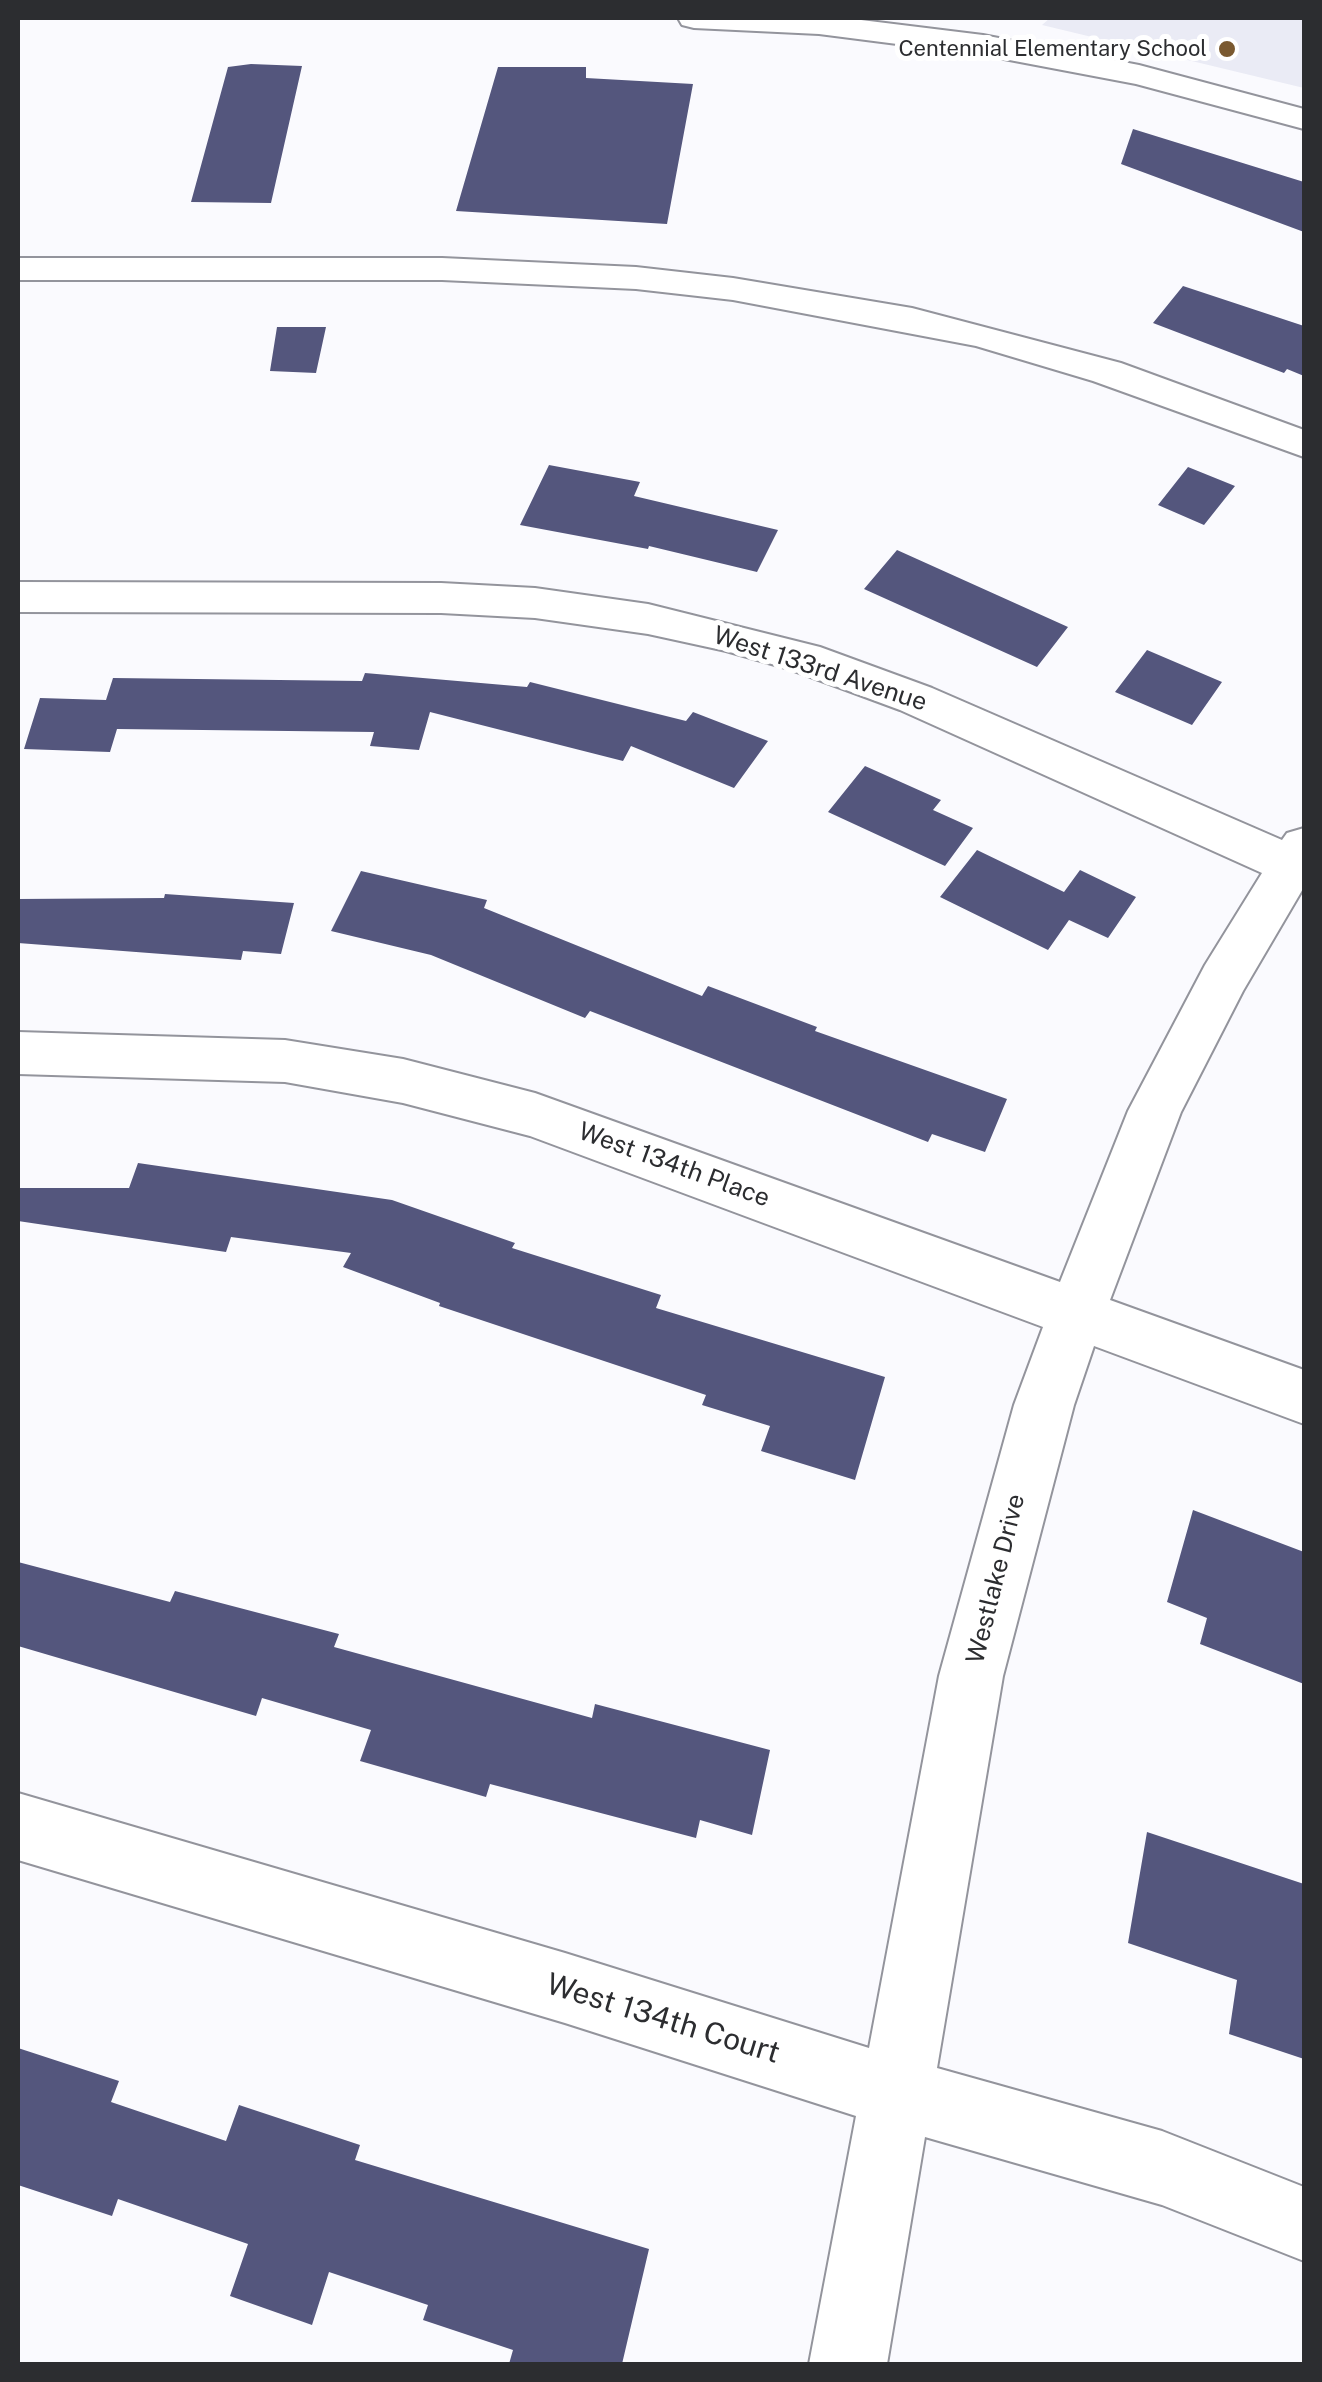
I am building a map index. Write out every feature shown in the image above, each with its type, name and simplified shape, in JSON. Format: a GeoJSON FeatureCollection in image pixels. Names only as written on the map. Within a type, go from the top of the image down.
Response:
{"type":"FeatureCollection","features":[{"type":"Feature","properties":{"kind":"street"},"geometry":{"type":"LineString","coordinates":[[694,18],[819,24],[983,45],[1140,75],[1304,119]]}},
{"type":"Feature","properties":{"kind":"street"},"geometry":{"type":"LineString","coordinates":[[18,269],[442,270],[636,278],[733,288],[912,320],[1002,342],[1106,372],[1304,444]]}},
{"type":"Feature","properties":{"kind":"street","name":"West 133rd Avenue"},"geometry":{"type":"LineString","coordinates":[[18,597],[441,598],[535,603],[726,636],[804,658],[916,699],[1298,856]]}},
{"type":"Feature","properties":{"kind":"street","name":"Westlake Drive"},"geometry":{"type":"LineString","coordinates":[[848,2364],[972,1676],[1044,1404],[1112,1214],[1155,1111],[1223,979],[1298,856]]}},
{"type":"Feature","properties":{"kind":"street","name":"West 134th Place"},"geometry":{"type":"LineString","coordinates":[[18,1052],[285,1061],[403,1082],[534,1115],[1304,1397]]}},
{"type":"Feature","properties":{"kind":"street","name":"West 134th Court"},"geometry":{"type":"LineString","coordinates":[[18,1827],[546,1982],[896,2093],[1162,2168],[1304,2224]]}},
{"type":"Feature","properties":{"kind":"shaded area","name":"Centennial Elementary School"},"geometry":{"type":"Polygon","coordinates":[[[1050,18],[1304,18],[1304,88],[1042,25],[1050,18]]]}},
{"type":"Feature","properties":{"kind":"building"},"geometry":{"type":"Polygon","coordinates":[[[302,66],[271,203],[191,202],[228,67],[302,66]]]}},
{"type":"Feature","properties":{"kind":"building"},"geometry":{"type":"Polygon","coordinates":[[[498,67],[586,67],[586,78],[693,84],[667,224],[456,211],[498,67]]]}},
{"type":"Feature","properties":{"kind":"building"},"geometry":{"type":"Polygon","coordinates":[[[1133,129],[1304,182],[1304,232],[1121,164],[1133,129]]]}},
{"type":"Feature","properties":{"kind":"building"},"geometry":{"type":"Polygon","coordinates":[[[1183,286],[1304,326],[1304,376],[1287,369],[1284,373],[1153,323],[1183,286]]]}},
{"type":"Feature","properties":{"kind":"building"},"geometry":{"type":"Polygon","coordinates":[[[277,327],[326,327],[316,373],[270,371],[277,327]]]}},
{"type":"Feature","properties":{"kind":"building"},"geometry":{"type":"Polygon","coordinates":[[[549,465],[640,482],[634,496],[778,530],[757,572],[649,546],[648,549],[520,525],[549,465]]]}},
{"type":"Feature","properties":{"kind":"building"},"geometry":{"type":"Polygon","coordinates":[[[1188,467],[1235,486],[1204,525],[1158,505],[1188,467]]]}},
{"type":"Feature","properties":{"kind":"building"},"geometry":{"type":"Polygon","coordinates":[[[897,550],[1068,627],[1037,667],[864,589],[897,550]]]}},
{"type":"Feature","properties":{"kind":"building"},"geometry":{"type":"Polygon","coordinates":[[[1147,650],[1222,682],[1192,725],[1115,692],[1147,650]]]}},
{"type":"Feature","properties":{"kind":"building"},"geometry":{"type":"Polygon","coordinates":[[[365,673],[527,687],[530,682],[686,721],[693,712],[768,741],[734,788],[631,746],[623,761],[430,712],[419,750],[370,746],[374,732],[117,729],[110,752],[24,749],[40,698],[106,700],[113,678],[362,681],[365,673]]]}},
{"type":"Feature","properties":{"kind":"building"},"geometry":{"type":"Polygon","coordinates":[[[865,766],[941,800],[933,810],[973,828],[945,866],[828,812],[865,766]]]}},
{"type":"Feature","properties":{"kind":"building"},"geometry":{"type":"Polygon","coordinates":[[[977,850],[1064,892],[1080,870],[1136,897],[1108,938],[1069,920],[1048,950],[940,897],[977,850]]]}},
{"type":"Feature","properties":{"kind":"building"},"geometry":{"type":"Polygon","coordinates":[[[361,871],[487,900],[484,908],[702,996],[708,986],[817,1027],[815,1031],[1007,1099],[985,1152],[932,1134],[928,1142],[590,1011],[585,1018],[431,955],[331,931],[361,871]]]}},
{"type":"Feature","properties":{"kind":"building"},"geometry":{"type":"Polygon","coordinates":[[[165,894],[294,903],[281,954],[243,951],[241,960],[18,943],[18,899],[164,898],[165,894]]]}},
{"type":"Feature","properties":{"kind":"building"},"geometry":{"type":"Polygon","coordinates":[[[138,1163],[392,1200],[515,1243],[512,1248],[661,1295],[656,1308],[885,1377],[855,1480],[761,1451],[770,1426],[702,1405],[706,1395],[439,1306],[440,1303],[343,1267],[351,1253],[231,1237],[226,1252],[18,1221],[18,1188],[129,1188],[138,1163]]]}},
{"type":"Feature","properties":{"kind":"building"},"geometry":{"type":"Polygon","coordinates":[[[1193,1510],[1304,1552],[1304,1684],[1200,1644],[1207,1618],[1167,1602],[1193,1510]]]}},
{"type":"Feature","properties":{"kind":"building"},"geometry":{"type":"Polygon","coordinates":[[[18,1562],[170,1602],[175,1591],[339,1634],[334,1647],[592,1718],[595,1704],[770,1750],[752,1835],[700,1820],[696,1838],[490,1784],[486,1797],[360,1761],[371,1730],[262,1698],[256,1716],[18,1646],[18,1562]]]}},
{"type":"Feature","properties":{"kind":"building"},"geometry":{"type":"Polygon","coordinates":[[[1147,1832],[1304,1884],[1304,2059],[1229,2034],[1237,1980],[1128,1943],[1147,1832]]]}},
{"type":"Feature","properties":{"kind":"building"},"geometry":{"type":"Polygon","coordinates":[[[18,2048],[119,2081],[111,2102],[226,2141],[239,2105],[360,2145],[355,2160],[649,2249],[622,2364],[509,2364],[513,2350],[423,2320],[428,2305],[329,2272],[312,2325],[230,2296],[248,2244],[118,2199],[112,2216],[18,2185],[18,2048]]]}},
{"type":"Feature","properties":{"kind":"place","name":"Centennial Elementary School"},"geometry":{"type":"Point","coordinates":[1227,49]}}]}
